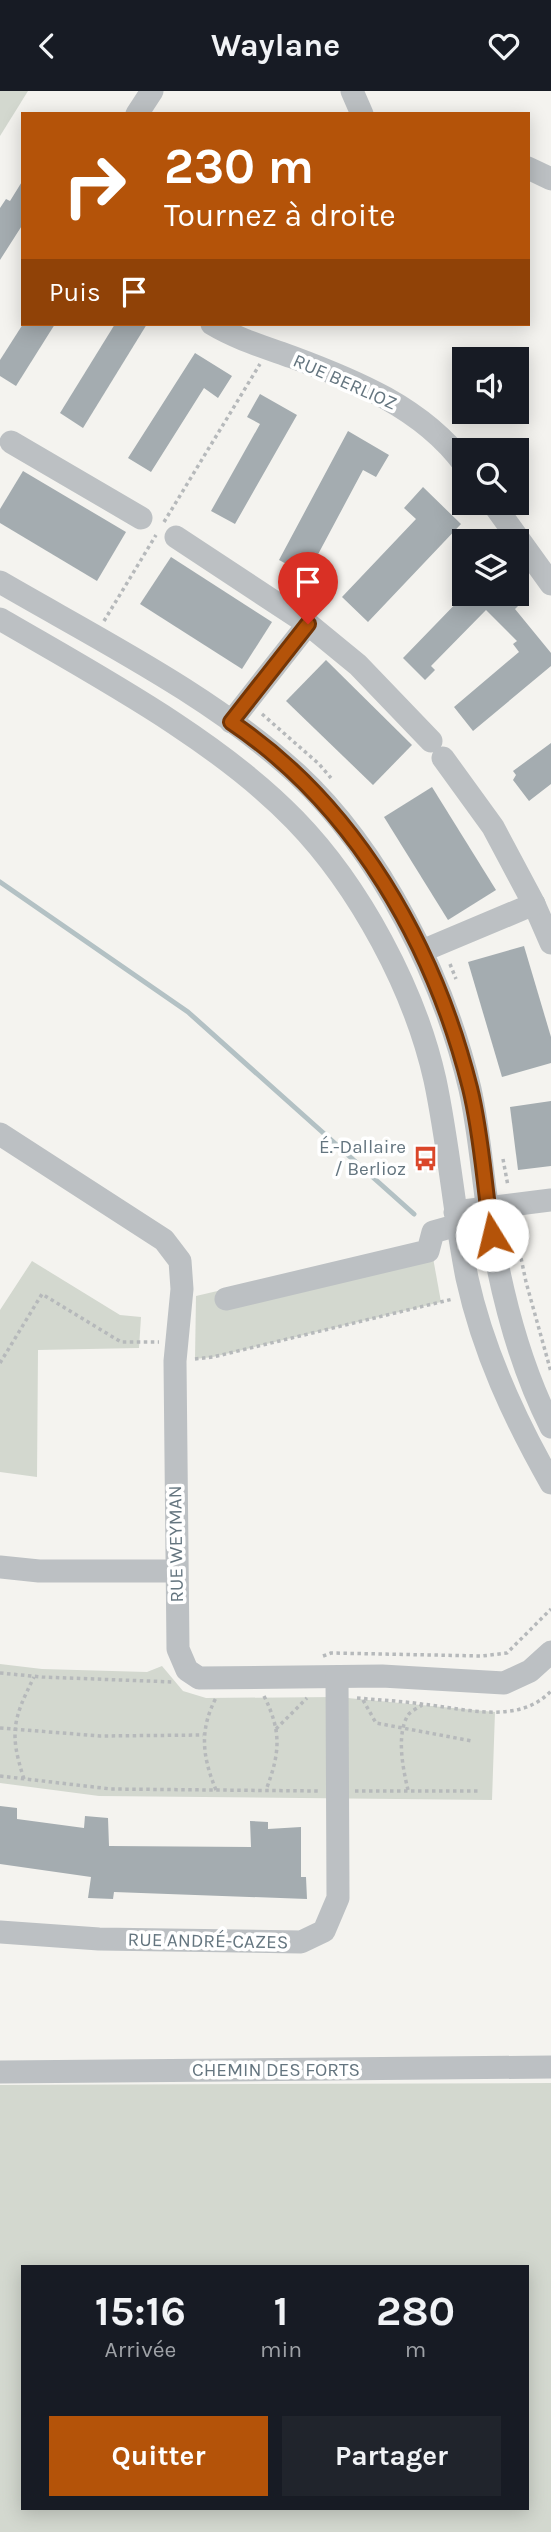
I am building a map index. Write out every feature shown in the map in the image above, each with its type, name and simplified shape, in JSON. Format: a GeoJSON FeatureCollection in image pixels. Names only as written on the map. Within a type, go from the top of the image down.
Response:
{"type":"FeatureCollection","features":[{"type":"Feature","properties":{"kind":"street"},"geometry":{"type":"LineString","coordinates":[[138,112],[152,91]]}},
{"type":"Feature","properties":{"kind":"street"},"geometry":{"type":"LineString","coordinates":[[352,91],[361,112]]}},
{"type":"Feature","properties":{"kind":"street"},"geometry":{"type":"LineString","coordinates":[[530,169],[551,179]]}},
{"type":"Feature","properties":{"kind":"street","name":"RUE BERLIOZ"},"geometry":{"type":"LineString","coordinates":[[228,328],[270,349],[337,374],[401,406],[452,449]]}},
{"type":"Feature","properties":{"kind":"street"},"geometry":{"type":"LineString","coordinates":[[4,445],[141,518]]}},
{"type":"Feature","properties":{"kind":"street"},"geometry":{"type":"LineString","coordinates":[[501,515],[551,584]]}},
{"type":"Feature","properties":{"kind":"street"},"geometry":{"type":"LineString","coordinates":[[176,537],[308,624],[358,665],[437,749],[493,827],[534,904],[551,943]]}},
{"type":"Feature","properties":{"kind":"street"},"geometry":{"type":"LineString","coordinates":[[0,582],[165,679],[231,722],[297,774],[337,817],[395,902],[441,992],[471,1091],[501,1279],[527,1373],[551,1427]]}},
{"type":"Feature","properties":{"kind":"street"},"geometry":{"type":"LineString","coordinates":[[0,619],[89,671],[227,761],[296,821],[359,903],[386,949],[421,1030],[441,1116],[456,1219],[472,1295],[495,1371],[514,1418],[551,1483]]}},
{"type":"Feature","properties":{"kind":"street"},"geometry":{"type":"LineString","coordinates":[[231,722],[308,624]]}},
{"type":"Feature","properties":{"kind":"street"},"geometry":{"type":"LineString","coordinates":[[422,951],[534,904]]}},
{"type":"Feature","properties":{"kind":"street","name":"RUE WEYMAN"},"geometry":{"type":"LineString","coordinates":[[0,1134],[164,1240],[180,1261],[181,1289],[176,1351],[176,1571],[178,1649],[187,1670],[199,1678],[337,1687],[504,1683],[530,1671],[551,1651]]}},
{"type":"Feature","properties":{"kind":"street"},"geometry":{"type":"LineString","coordinates":[[226,1299],[428,1251],[433,1232],[456,1219],[488,1208],[551,1200]]}},
{"type":"Feature","properties":{"kind":"street"},"geometry":{"type":"LineString","coordinates":[[0,1567],[39,1571],[176,1571]]}},
{"type":"Feature","properties":{"kind":"street","name":"RUE ANDRÉ-CAZES"},"geometry":{"type":"LineString","coordinates":[[0,1932],[99,1939],[301,1943],[324,1931],[338,1898],[337,1687]]}},
{"type":"Feature","properties":{"kind":"street","name":"CHEMIN DES FORTS"},"geometry":{"type":"LineString","coordinates":[[0,2072],[551,2067]]}},
{"type":"Feature","properties":{"kind":"path"},"geometry":{"type":"LineString","coordinates":[[103,623],[270,349]]}},
{"type":"Feature","properties":{"kind":"path"},"geometry":{"type":"LineString","coordinates":[[0,1363],[42,1294],[121,1342],[213,1357],[472,1295]]}},
{"type":"Feature","properties":{"kind":"path"},"geometry":{"type":"LineString","coordinates":[[320,1657],[331,1653],[482,1656],[507,1653],[551,1609]]}},
{"type":"Feature","properties":{"kind":"path"},"geometry":{"type":"LineString","coordinates":[[0,1673],[34,1677],[184,1683]]}},
{"type":"Feature","properties":{"kind":"path"},"geometry":{"type":"LineString","coordinates":[[24,1779],[13,1729],[21,1702],[34,1677]]}},
{"type":"Feature","properties":{"kind":"path"},"geometry":{"type":"LineString","coordinates":[[337,1687],[362,1699],[481,1712],[511,1712],[544,1699],[551,1691]]}},
{"type":"Feature","properties":{"kind":"path"},"geometry":{"type":"LineString","coordinates":[[216,1790],[206,1765],[203,1735],[208,1713],[218,1694]]}},
{"type":"Feature","properties":{"kind":"path"},"geometry":{"type":"LineString","coordinates":[[262,1694],[275,1718],[278,1744],[266,1790]]}},
{"type":"Feature","properties":{"kind":"path"},"geometry":{"type":"LineString","coordinates":[[276,1729],[307,1698]]}},
{"type":"Feature","properties":{"kind":"path"},"geometry":{"type":"LineString","coordinates":[[362,1699],[376,1723],[472,1741]]}},
{"type":"Feature","properties":{"kind":"path"},"geometry":{"type":"LineString","coordinates":[[408,1791],[402,1751],[404,1728],[409,1713],[424,1704]]}},
{"type":"Feature","properties":{"kind":"path"},"geometry":{"type":"LineString","coordinates":[[0,1728],[100,1735],[203,1735]]}},
{"type":"Feature","properties":{"kind":"path"},"geometry":{"type":"LineString","coordinates":[[0,1776],[111,1789],[481,1791]]}},
{"type":"Feature","properties":{"kind":"shaded area"},"geometry":{"type":"Polygon","coordinates":[[[0,91],[28,91],[0,136],[0,91]]]}},
{"type":"Feature","properties":{"kind":"shaded area"},"geometry":{"type":"Polygon","coordinates":[[[430,1241],[441,1302],[213,1357],[195,1359],[196,1296],[430,1241]]]}},
{"type":"Feature","properties":{"kind":"shaded area"},"geometry":{"type":"Polygon","coordinates":[[[32,1261],[120,1315],[141,1317],[139,1348],[38,1350],[37,1477],[0,1472],[0,1310],[32,1261]]]}},
{"type":"Feature","properties":{"kind":"shaded area"},"geometry":{"type":"Polygon","coordinates":[[[0,1664],[42,1669],[147,1672],[162,1666],[183,1691],[206,1698],[337,1697],[495,1712],[492,1800],[99,1796],[0,1783],[0,1664]]]}},
{"type":"Feature","properties":{"kind":"shaded area"},"geometry":{"type":"Polygon","coordinates":[[[551,2083],[551,2532],[0,2532],[0,2085],[551,2083]]]}},
{"type":"Feature","properties":{"kind":"building"},"geometry":{"type":"Polygon","coordinates":[[[21,183],[21,227],[0,260],[0,208],[6,199],[10,201],[21,183]]]}},
{"type":"Feature","properties":{"kind":"building"},"geometry":{"type":"Polygon","coordinates":[[[22,326],[54,326],[16,386],[0,376],[0,360],[22,326]]]}},
{"type":"Feature","properties":{"kind":"building"},"geometry":{"type":"Polygon","coordinates":[[[114,326],[146,326],[83,428],[60,413],[114,326]]]}},
{"type":"Feature","properties":{"kind":"building"},"geometry":{"type":"Polygon","coordinates":[[[195,353],[232,376],[218,398],[204,388],[151,472],[128,458],[195,353]]]}},
{"type":"Feature","properties":{"kind":"building"},"geometry":{"type":"Polygon","coordinates":[[[260,394],[297,415],[235,524],[211,511],[260,424],[247,417],[260,394]]]}},
{"type":"Feature","properties":{"kind":"building"},"geometry":{"type":"Polygon","coordinates":[[[348,431],[389,455],[376,477],[363,470],[307,575],[279,560],[348,431]]]}},
{"type":"Feature","properties":{"kind":"building"},"geometry":{"type":"Polygon","coordinates":[[[23,471],[126,532],[97,581],[0,523],[0,509],[23,471]]]}},
{"type":"Feature","properties":{"kind":"building"},"geometry":{"type":"Polygon","coordinates":[[[423,487],[461,524],[452,529],[452,533],[368,622],[342,597],[416,519],[404,508],[423,487]]]}},
{"type":"Feature","properties":{"kind":"building"},"geometry":{"type":"Polygon","coordinates":[[[171,557],[272,622],[242,669],[140,604],[171,557]]]}},
{"type":"Feature","properties":{"kind":"building"},"geometry":{"type":"Polygon","coordinates":[[[453,606],[518,606],[515,609],[551,653],[551,666],[473,731],[454,707],[519,652],[513,644],[517,641],[486,610],[431,666],[435,670],[425,680],[403,658],[453,606]]]}},
{"type":"Feature","properties":{"kind":"building"},"geometry":{"type":"Polygon","coordinates":[[[326,660],[412,745],[373,785],[286,701],[326,660]]]}},
{"type":"Feature","properties":{"kind":"building"},"geometry":{"type":"Polygon","coordinates":[[[551,743],[551,784],[529,801],[513,780],[516,775],[513,771],[551,743]]]}},
{"type":"Feature","properties":{"kind":"building"},"geometry":{"type":"Polygon","coordinates":[[[432,787],[496,890],[448,920],[384,817],[432,787]]]}},
{"type":"Feature","properties":{"kind":"building"},"geometry":{"type":"Polygon","coordinates":[[[524,946],[551,1037],[551,1063],[502,1077],[468,962],[524,946]]]}},
{"type":"Feature","properties":{"kind":"building"},"geometry":{"type":"Polygon","coordinates":[[[551,1101],[551,1166],[518,1170],[510,1107],[551,1101]]]}},
{"type":"Feature","properties":{"kind":"building"},"geometry":{"type":"Polygon","coordinates":[[[0,1806],[17,1808],[17,1819],[84,1828],[85,1816],[108,1818],[109,1846],[251,1847],[250,1821],[268,1822],[268,1829],[301,1827],[301,1877],[306,1877],[307,1899],[114,1892],[113,1899],[88,1898],[91,1877],[0,1864],[0,1806]]]}},
{"type":"Feature","properties":{"kind":"waterway"},"geometry":{"type":"LineString","coordinates":[[0,882],[188,1012],[414,1214]]}},
{"type":"Feature","properties":{"kind":"place","name":"É.-Dallaire / Berlioz"},"geometry":{"type":"Point","coordinates":[426,1158]}},
{"type":"Feature","properties":{"kind":"route"},"geometry":{"type":"LineString","coordinates":[[308,624],[231,722],[297,774],[337,817],[395,902],[422,951],[441,992],[471,1091],[492,1235]]}}]}
